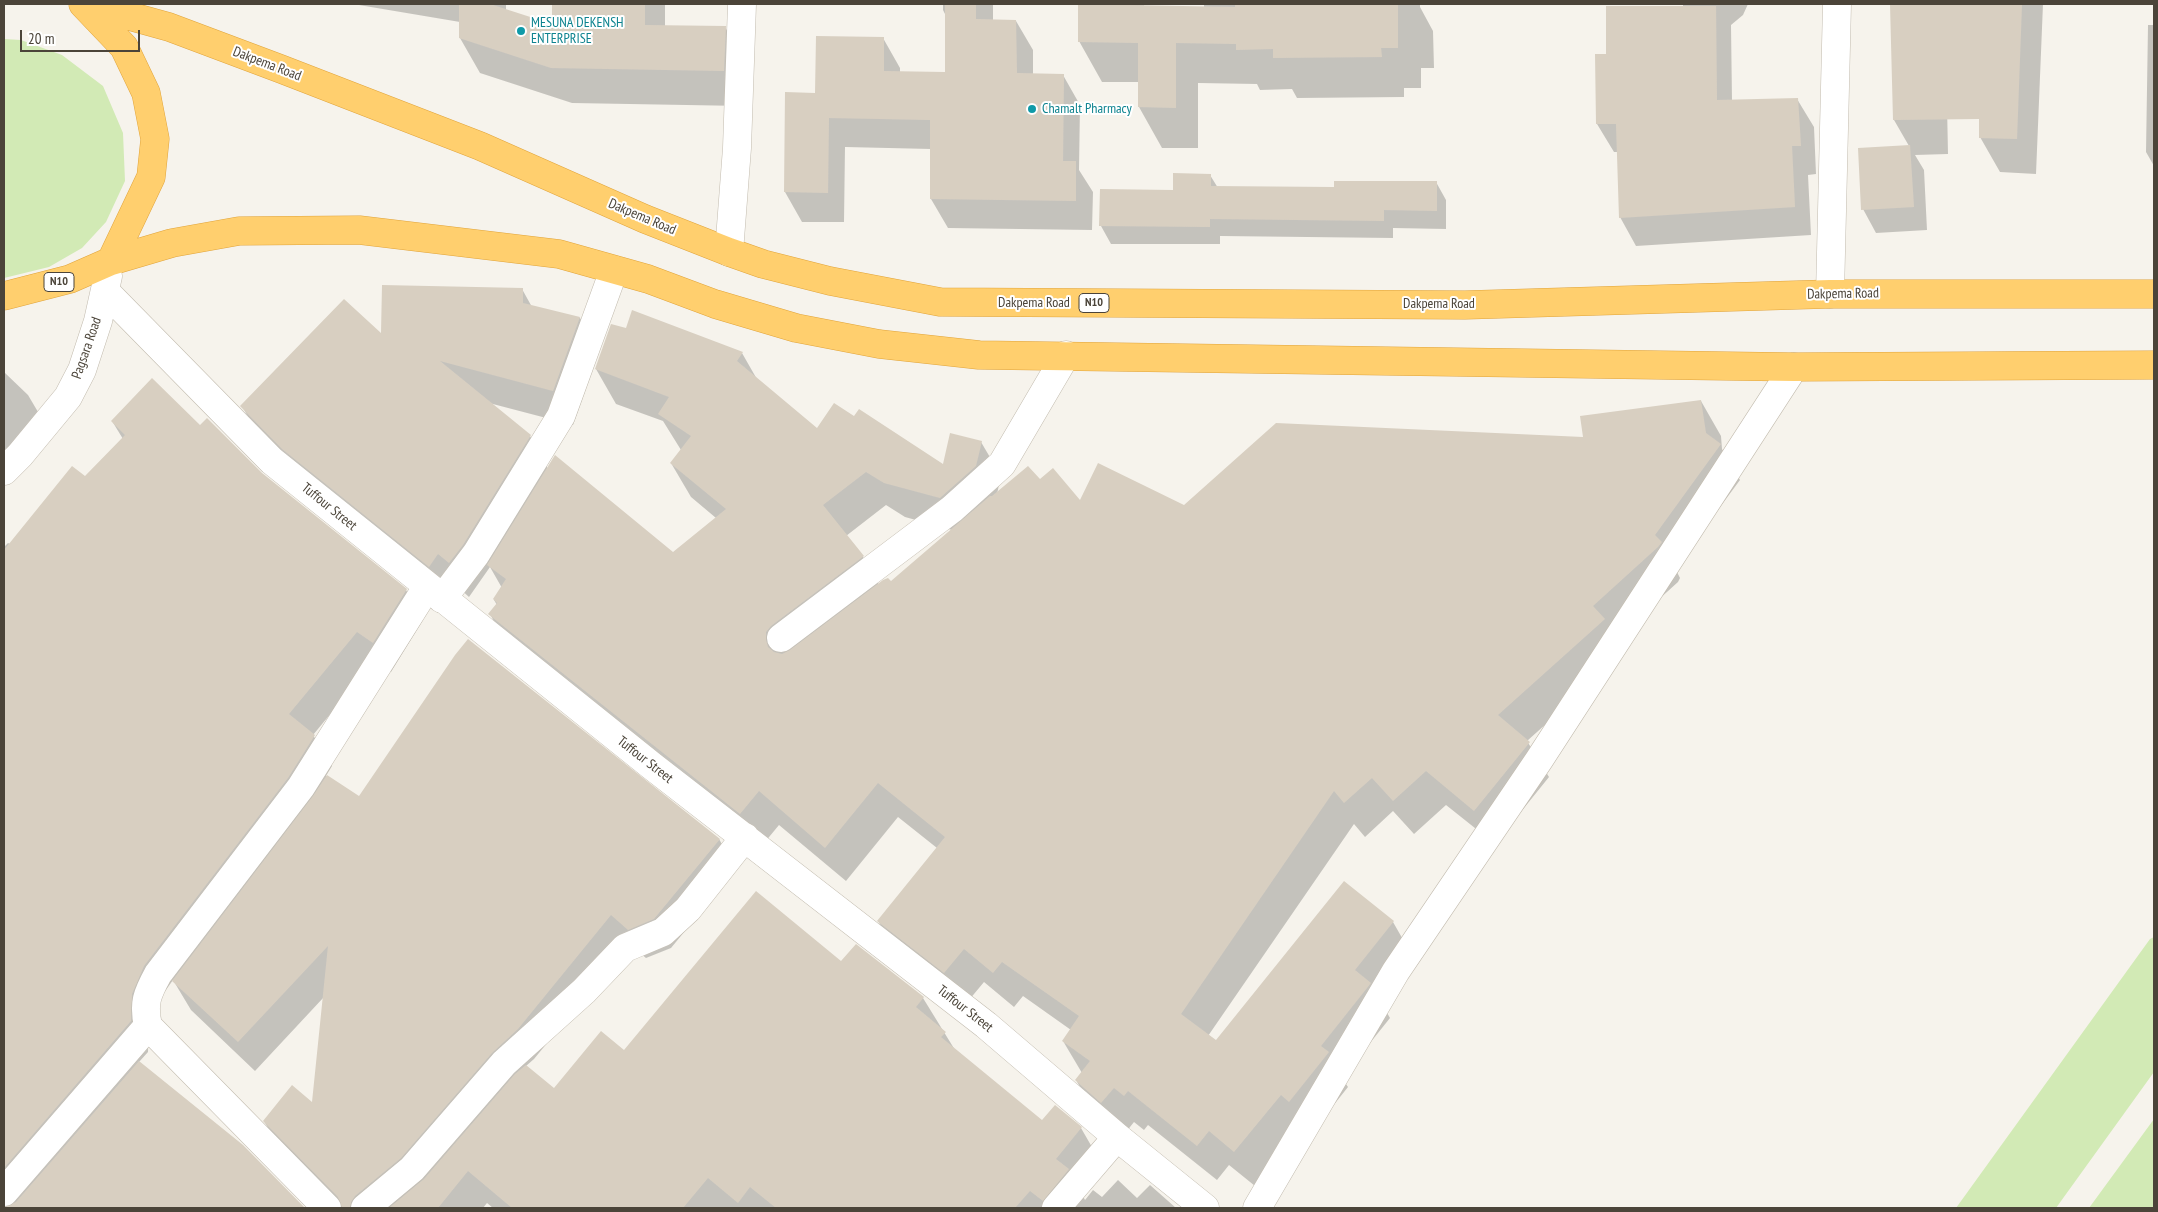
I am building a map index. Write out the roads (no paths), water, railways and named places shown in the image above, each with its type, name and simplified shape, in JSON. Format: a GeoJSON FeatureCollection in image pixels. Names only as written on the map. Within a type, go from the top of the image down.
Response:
{"type":"FeatureCollection","features":[{"type":"Feature","properties":{"kind":"highway","name":"Dakpema Road"},"geometry":{"type":"LineString","coordinates":[[84,4],[169,27],[299,76],[480,146],[645,219],[763,264],[830,281],[940,302],[1465,305],[1830,294],[2154,294]]}},
{"type":"Feature","properties":{"kind":"highway"},"geometry":{"type":"LineString","coordinates":[[84,4],[124,46],[146,93],[155,139],[151,177],[111,260]]}},
{"type":"Feature","properties":{"kind":"highway","name":"N10"},"geometry":{"type":"LineString","coordinates":[[4,296],[70,279],[111,260],[172,242],[239,231],[359,230],[559,254],[648,279],[715,304],[796,328],[860,340],[979,355],[1794,367],[2154,365]]}},
{"type":"Feature","properties":{"kind":"street"},"geometry":{"type":"LineString","coordinates":[[729,252],[737,148],[742,4]]}},
{"type":"Feature","properties":{"kind":"street"},"geometry":{"type":"LineString","coordinates":[[1830,294],[1837,4]]}},
{"type":"Feature","properties":{"kind":"street","name":"Pagsara Road"},"geometry":{"type":"LineString","coordinates":[[4,471],[20,455],[68,396],[82,370],[98,320],[111,260]]}},
{"type":"Feature","properties":{"kind":"street"},"geometry":{"type":"LineString","coordinates":[[327,1208],[148,1026],[145,1010],[148,992],[158,974],[301,787],[435,593],[476,554],[561,416],[614,270]]}},
{"type":"Feature","properties":{"kind":"street","name":"Tuffour Street"},"geometry":{"type":"LineString","coordinates":[[105,290],[272,461],[435,593],[986,1025],[1117,1137],[1205,1208]]}},
{"type":"Feature","properties":{"kind":"street"},"geometry":{"type":"LineString","coordinates":[[781,638],[952,509],[1002,464],[1066,355]]}},
{"type":"Feature","properties":{"kind":"street"},"geometry":{"type":"LineString","coordinates":[[1256,1208],[1396,971],[1539,760],[1794,367]]}},
{"type":"Feature","properties":{"kind":"street"},"geometry":{"type":"LineString","coordinates":[[365,1208],[412,1169],[504,1063],[584,991],[625,948],[663,932],[688,909],[745,837]]}},
{"type":"Feature","properties":{"kind":"street"},"geometry":{"type":"LineString","coordinates":[[4,1192],[148,1026]]}},
{"type":"Feature","properties":{"kind":"street"},"geometry":{"type":"LineString","coordinates":[[1056,1208],[1117,1137]]}},
{"type":"Feature","properties":{"kind":"place","name":"MESUNA DEKENSH ENTERPRISE"},"geometry":{"type":"Point","coordinates":[521,31]}},
{"type":"Feature","properties":{"kind":"place","name":"Chamalt Pharmacy"},"geometry":{"type":"Point","coordinates":[1032,109]}}]}
